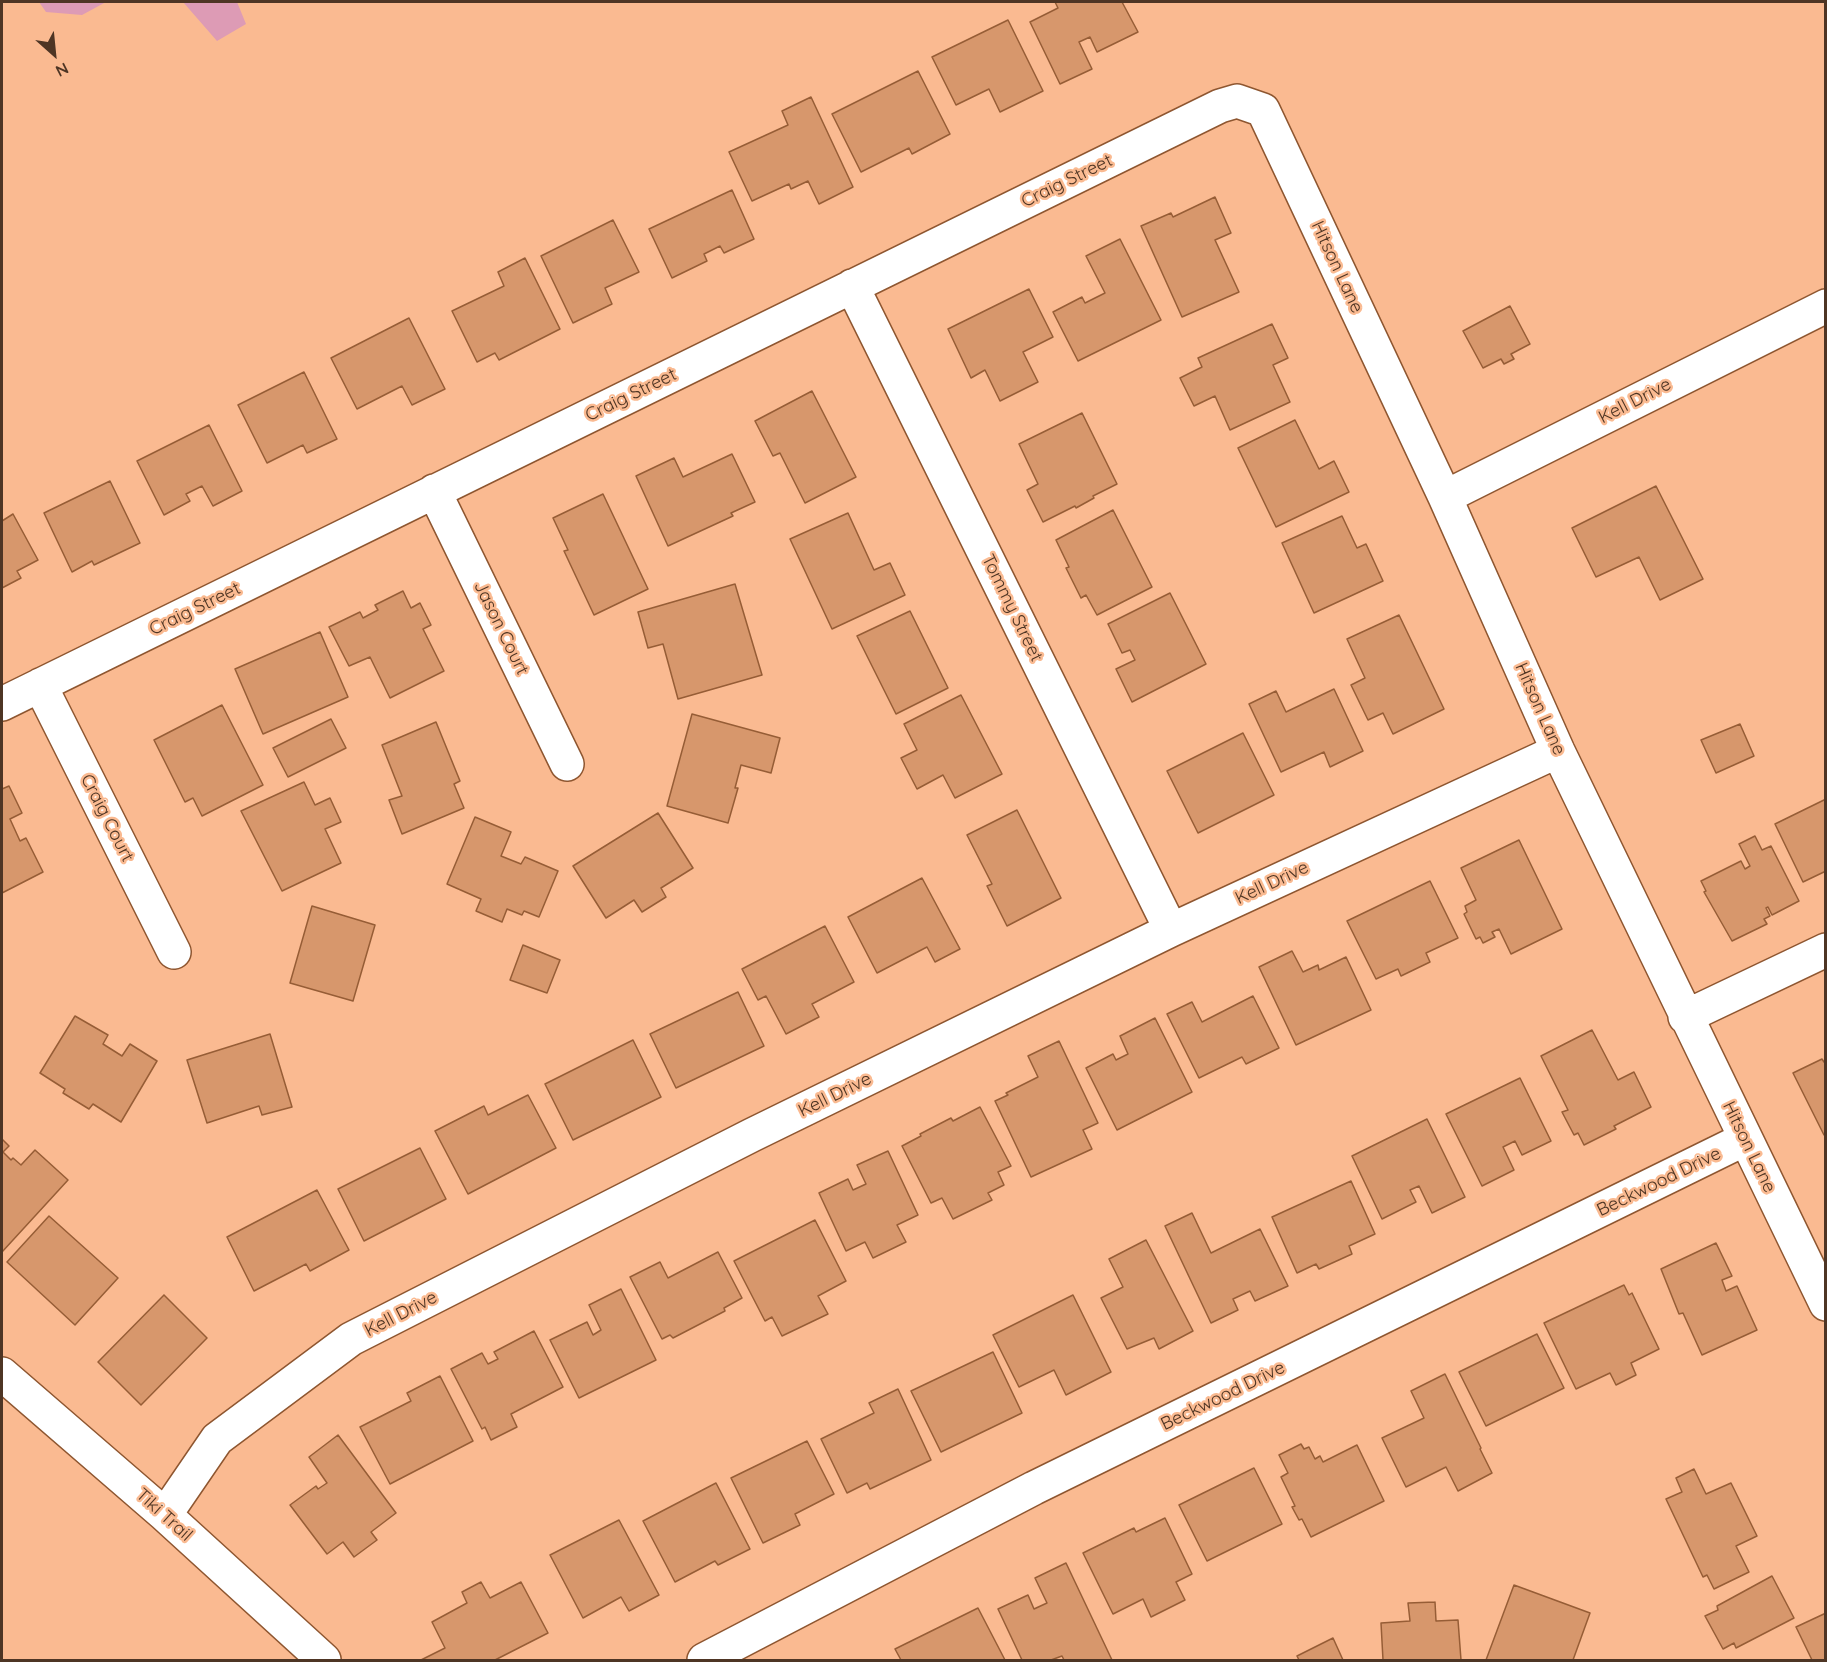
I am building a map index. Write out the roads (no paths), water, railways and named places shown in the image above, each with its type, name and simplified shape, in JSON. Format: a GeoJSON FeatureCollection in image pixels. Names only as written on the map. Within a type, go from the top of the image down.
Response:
{"type":"FeatureCollection","features":[{"type":"Feature","properties":{"kind":"street","name":"Craig Street"},"geometry":{"type":"LineString","coordinates":[[2,704],[1220,106],[1237,101],[1263,110]]}},
{"type":"Feature","properties":{"kind":"street","name":"Hitson Lane"},"geometry":{"type":"LineString","coordinates":[[1263,110],[1445,497],[1558,751],[1826,1304]]}},
{"type":"Feature","properties":{"kind":"street","name":"Tommy Street"},"geometry":{"type":"LineString","coordinates":[[852,286],[1171,930]]}},
{"type":"Feature","properties":{"kind":"street","name":"Kell Drive"},"geometry":{"type":"LineString","coordinates":[[1445,497],[1826,306]]}},
{"type":"Feature","properties":{"kind":"street","name":"Jason Court"},"geometry":{"type":"LineString","coordinates":[[434,491],[567,764]]}},
{"type":"Feature","properties":{"kind":"street","name":"Craig Court"},"geometry":{"type":"LineString","coordinates":[[40,685],[174,952]]}},
{"type":"Feature","properties":{"kind":"street","name":"Kell Drive"},"geometry":{"type":"LineString","coordinates":[[165,1515],[217,1439],[351,1339],[752,1135],[1171,930],[1558,751]]}},
{"type":"Feature","properties":{"kind":"street"},"geometry":{"type":"LineString","coordinates":[[1686,1017],[1826,950]]}},
{"type":"Feature","properties":{"kind":"street","name":"Beckwood Drive"},"geometry":{"type":"LineString","coordinates":[[704,1660],[1034,1488],[1745,1139]]}},
{"type":"Feature","properties":{"kind":"street","name":"Tiki Trail"},"geometry":{"type":"LineString","coordinates":[[2,1374],[165,1515],[324,1660]]}}]}
